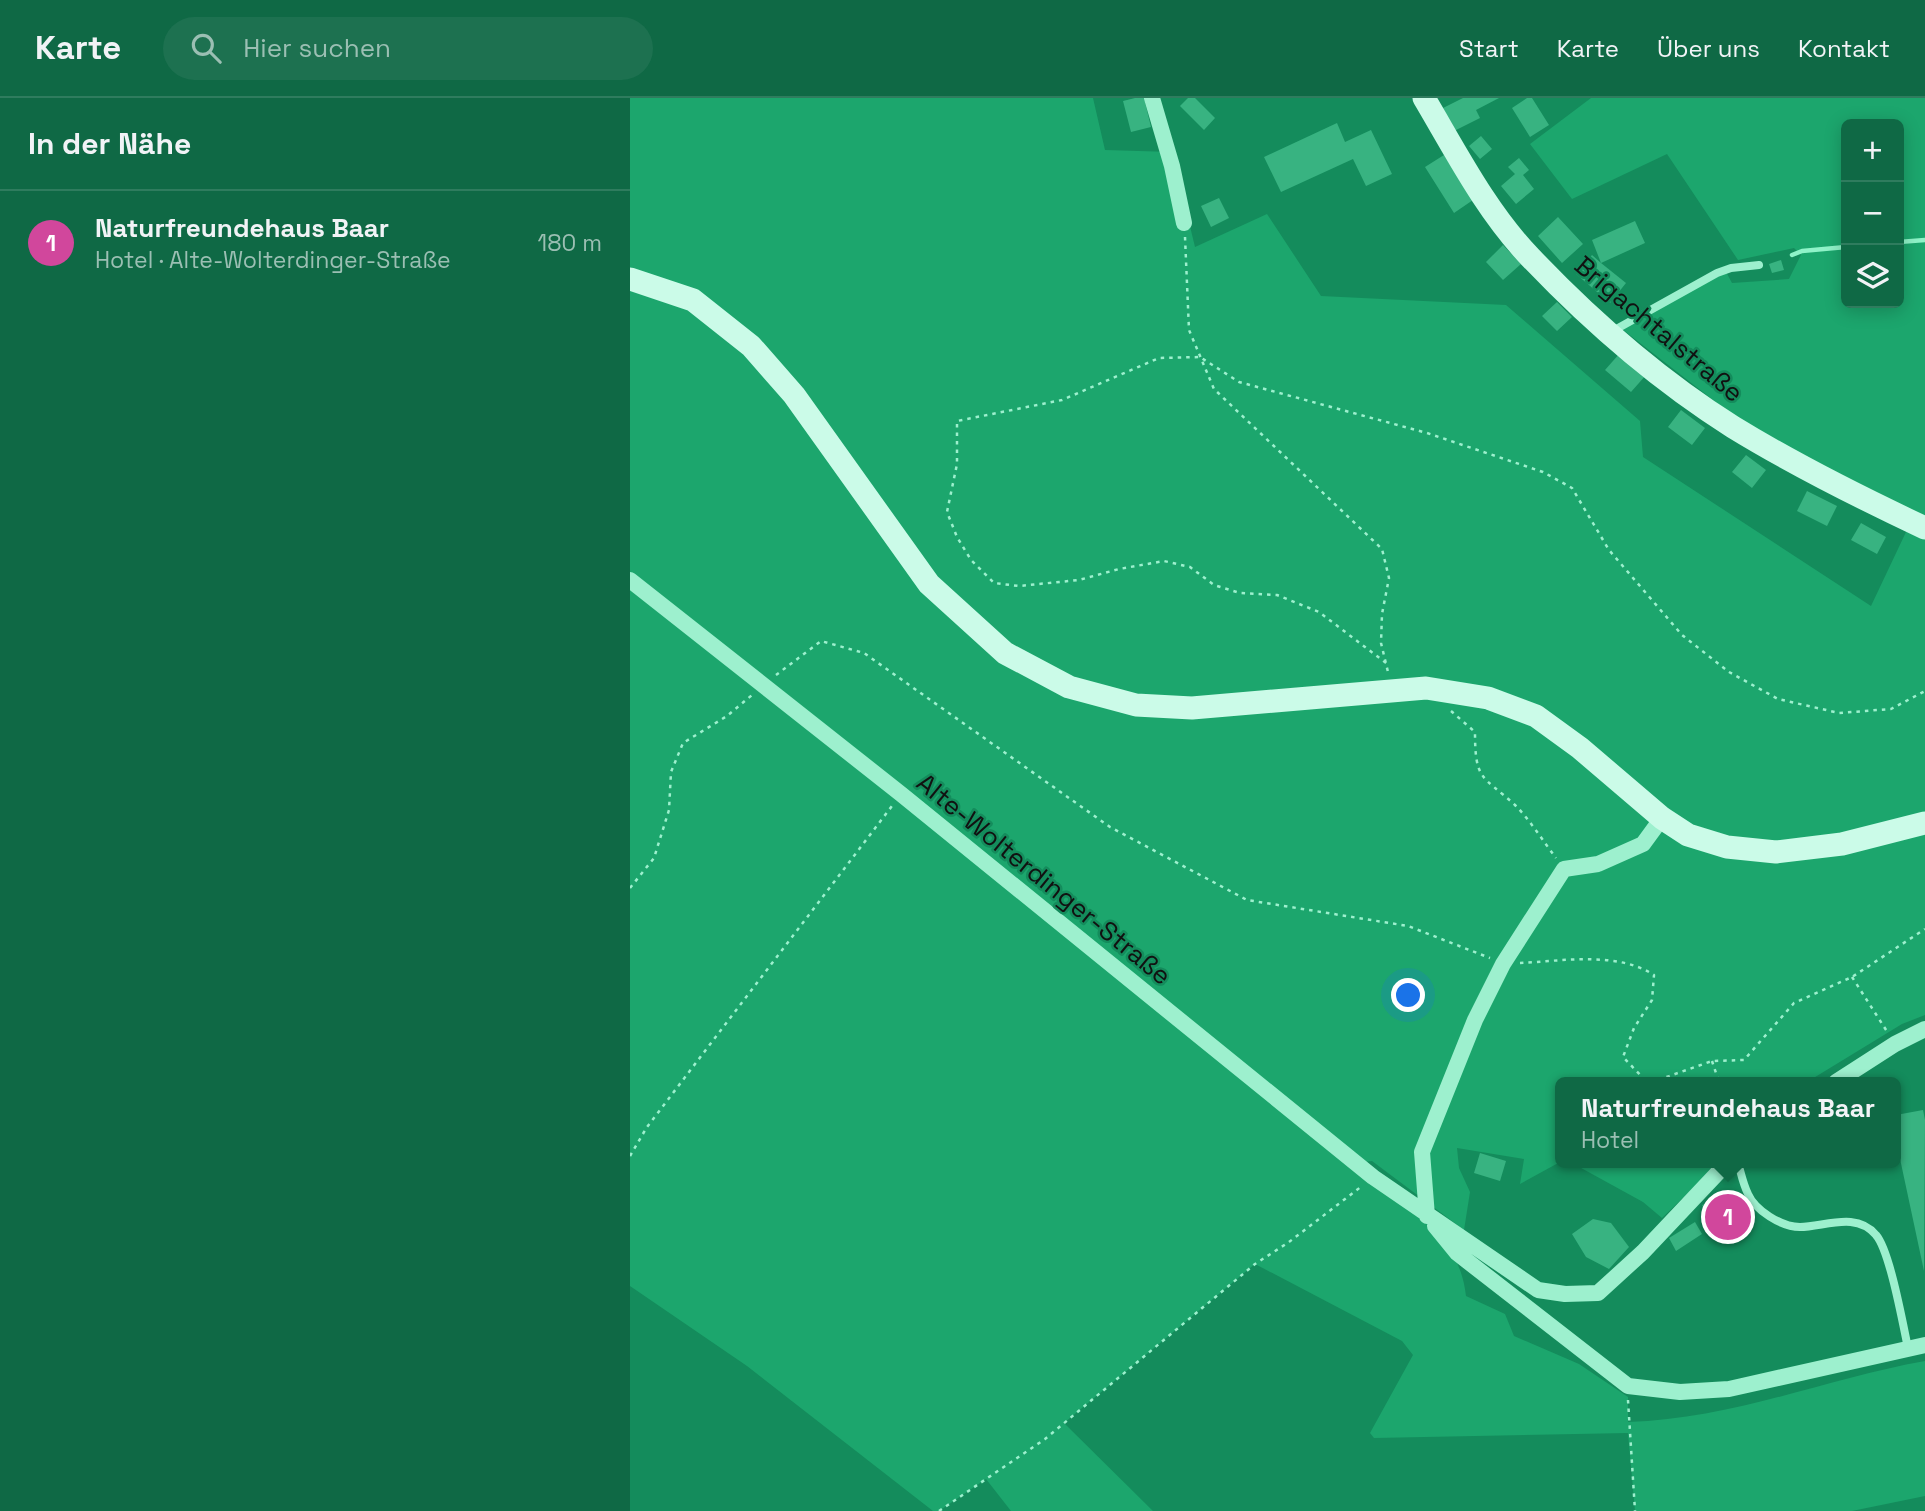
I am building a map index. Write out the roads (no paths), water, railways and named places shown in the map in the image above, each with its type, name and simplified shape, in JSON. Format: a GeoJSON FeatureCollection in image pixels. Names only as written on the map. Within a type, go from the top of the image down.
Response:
{"type":"FeatureCollection","features":[{"type":"Feature","properties":{"kind":"main road","name":"Brigachtalstraße"},"geometry":{"type":"LineString","coordinates":[[1424,98],[1482,195],[1528,256],[1611,332],[1658,372],[1731,426],[1840,488],[1925,528]]}},
{"type":"Feature","properties":{"kind":"main road"},"geometry":{"type":"LineString","coordinates":[[630,279],[693,300],[751,346],[794,395],[929,584],[1005,653],[1058,682],[1136,705],[1192,708],[1426,688],[1488,698],[1536,716],[1580,748],[1662,818],[1688,835],[1727,847],[1776,852],[1842,844],[1925,823]]}},
{"type":"Feature","properties":{"kind":"street"},"geometry":{"type":"LineString","coordinates":[[1152,98],[1172,166],[1184,223]]}},
{"type":"Feature","properties":{"kind":"street","name":"Alte-Wolterdinger-Straße"},"geometry":{"type":"LineString","coordinates":[[630,580],[901,794],[1373,1177],[1538,1290],[1565,1294],[1598,1293],[1643,1252],[1722,1168]]}},
{"type":"Feature","properties":{"kind":"street"},"geometry":{"type":"LineString","coordinates":[[1427,1216],[1422,1152],[1475,1020],[1503,964],[1564,869],[1598,864],[1643,844],[1662,818]]}},
{"type":"Feature","properties":{"kind":"street"},"geometry":{"type":"LineString","coordinates":[[1844,1077],[1895,1044],[1925,1030]]}},
{"type":"Feature","properties":{"kind":"street","name":"Alte-Wolterdinger-Straße"},"geometry":{"type":"LineString","coordinates":[[1427,1216],[1457,1253],[1628,1386],[1680,1392],[1729,1389],[1925,1345]]}},
{"type":"Feature","properties":{"kind":"lane"},"geometry":{"type":"LineString","coordinates":[[1611,332],[1717,273],[1731,268],[1759,265]]}},
{"type":"Feature","properties":{"kind":"lane"},"geometry":{"type":"LineString","coordinates":[[1740,1168],[1748,1195],[1758,1208],[1775,1219],[1798,1228],[1839,1222],[1860,1224],[1877,1235],[1893,1282],[1908,1348]]}},
{"type":"Feature","properties":{"kind":"waterway"},"geometry":{"type":"LineString","coordinates":[[1904,242],[1925,240]]}},
{"type":"Feature","properties":{"kind":"waterway"},"geometry":{"type":"LineString","coordinates":[[1792,255],[1802,251],[1841,247]]}},
{"type":"Feature","properties":{"kind":"place","name":"Naturfreundehaus Baar"},"geometry":{"type":"Point","coordinates":[1728,1217]}}]}
